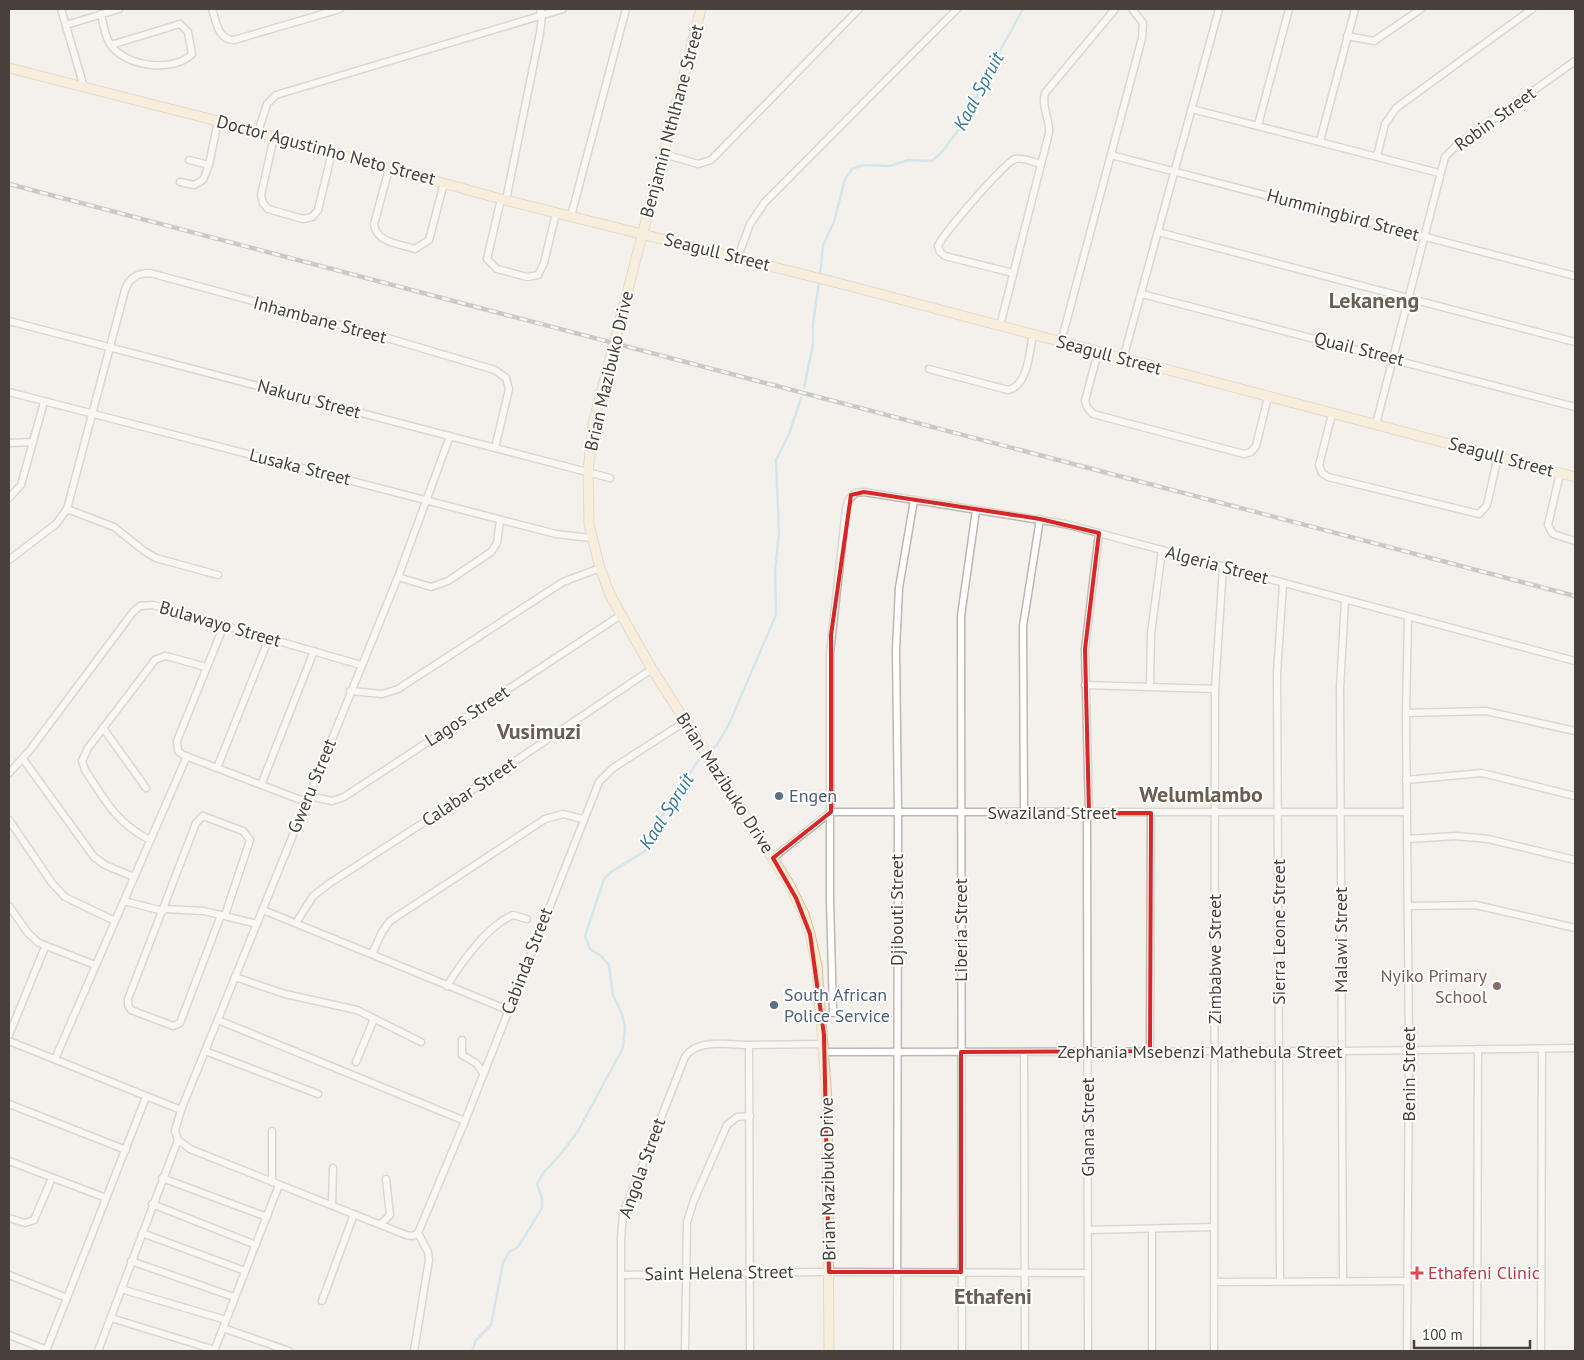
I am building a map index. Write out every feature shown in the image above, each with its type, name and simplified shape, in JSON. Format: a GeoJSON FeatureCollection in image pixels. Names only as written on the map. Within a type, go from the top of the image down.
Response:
{"type":"FeatureCollection","features":[{"type":"Feature","properties":{"kind":"street"},"geometry":{"type":"LineString","coordinates":[[62,9],[84,87]]}},
{"type":"Feature","properties":{"kind":"street"},"geometry":{"type":"LineString","coordinates":[[66,25],[119,9]]}},
{"type":"Feature","properties":{"kind":"street"},"geometry":{"type":"LineString","coordinates":[[212,9],[222,35],[229,40],[239,40],[340,9]]}},
{"type":"Feature","properties":{"kind":"street"},"geometry":{"type":"LineString","coordinates":[[258,132],[267,104],[276,95],[541,12],[563,9]]}},
{"type":"Feature","properties":{"kind":"street"},"geometry":{"type":"LineString","coordinates":[[571,216],[626,9]]}},
{"type":"Feature","properties":{"kind":"street","name":"Benjamin Nthlhane Street"},"geometry":{"type":"LineString","coordinates":[[643,233],[701,9]]}},
{"type":"Feature","properties":{"kind":"street"},"geometry":{"type":"LineString","coordinates":[[664,154],[698,164],[712,160],[859,9]]}},
{"type":"Feature","properties":{"kind":"street"},"geometry":{"type":"LineString","coordinates":[[738,257],[750,224],[765,202],[957,9]]}},
{"type":"Feature","properties":{"kind":"street"},"geometry":{"type":"LineString","coordinates":[[1000,326],[1050,127],[1043,103],[1045,93],[1115,9]]}},
{"type":"Feature","properties":{"kind":"street"},"geometry":{"type":"LineString","coordinates":[[1061,342],[1144,29],[1141,18],[1132,9]]}},
{"type":"Feature","properties":{"kind":"street"},"geometry":{"type":"LineString","coordinates":[[1124,359],[1219,9]]}},
{"type":"Feature","properties":{"kind":"street"},"geometry":{"type":"LineString","coordinates":[[1258,125],[1289,9]]}},
{"type":"Feature","properties":{"kind":"street"},"geometry":{"type":"LineString","coordinates":[[1320,142],[1355,9]]}},
{"type":"Feature","properties":{"kind":"street"},"geometry":{"type":"LineString","coordinates":[[1347,36],[1374,41],[1421,9]]}},
{"type":"Feature","properties":{"kind":"street"},"geometry":{"type":"LineString","coordinates":[[1377,156],[1385,124],[1396,108],[1532,9]]}},
{"type":"Feature","properties":{"kind":"street"},"geometry":{"type":"LineString","coordinates":[[541,12],[540,33],[503,199],[487,253],[493,267],[527,276],[538,275],[544,263],[556,213]]}},
{"type":"Feature","properties":{"kind":"street"},"geometry":{"type":"LineString","coordinates":[[101,14],[111,45],[130,59],[150,66],[167,64],[188,58],[192,54],[188,32],[180,24],[111,45]]}},
{"type":"Feature","properties":{"kind":"street","name":"Robin Street"},"geometry":{"type":"LineString","coordinates":[[1376,424],[1445,157],[1456,146],[1575,61]]}},
{"type":"Feature","properties":{"kind":"street","name":"Doctor Agustinho Neto Street"},"geometry":{"type":"LineString","coordinates":[[9,68],[218,121],[556,213],[643,233]]}},
{"type":"Feature","properties":{"kind":"street"},"geometry":{"type":"LineString","coordinates":[[1192,109],[1440,173]]}},
{"type":"Feature","properties":{"kind":"street"},"geometry":{"type":"LineString","coordinates":[[180,182],[194,185],[201,183],[209,165],[218,121]]}},
{"type":"Feature","properties":{"kind":"street"},"geometry":{"type":"LineString","coordinates":[[274,137],[261,195],[263,203],[268,209],[303,219],[312,217],[318,210],[332,152]]}},
{"type":"Feature","properties":{"kind":"street","name":"Hummingbird Street"},"geometry":{"type":"LineString","coordinates":[[1111,154],[1575,276]]}},
{"type":"Feature","properties":{"kind":"street"},"geometry":{"type":"LineString","coordinates":[[1013,273],[945,256],[940,252],[938,246],[962,215],[1009,162],[1022,158],[1041,164]]}},
{"type":"Feature","properties":{"kind":"street"},"geometry":{"type":"LineString","coordinates":[[189,160],[209,165]]}},
{"type":"Feature","properties":{"kind":"street"},"geometry":{"type":"LineString","coordinates":[[389,169],[374,224],[376,233],[380,238],[415,248],[429,240],[444,183]]}},
{"type":"Feature","properties":{"kind":"street"},"geometry":{"type":"LineString","coordinates":[[1158,232],[1575,342]]}},
{"type":"Feature","properties":{"kind":"street","name":"Seagull Street"},"geometry":{"type":"LineString","coordinates":[[643,233],[1575,477]]}},
{"type":"Feature","properties":{"kind":"street","name":"Brian Mazibuko Drive"},"geometry":{"type":"LineString","coordinates":[[643,233],[593,424],[587,500],[591,538],[600,568],[621,615],[652,669],[773,858],[796,898],[810,934],[817,966],[828,1128],[829,1351]]}},
{"type":"Feature","properties":{"kind":"street","name":"Inhambane Street"},"geometry":{"type":"LineString","coordinates":[[67,509],[126,286],[136,276],[150,273],[374,334],[494,370],[506,378],[509,388],[495,448]]}},
{"type":"Feature","properties":{"kind":"street","name":"Quail Street"},"geometry":{"type":"LineString","coordinates":[[1142,294],[1575,407]]}},
{"type":"Feature","properties":{"kind":"street","name":"Nakuru Street"},"geometry":{"type":"LineString","coordinates":[[9,321],[610,478]]}},
{"type":"Feature","properties":{"kind":"street"},"geometry":{"type":"LineString","coordinates":[[929,369],[1008,390],[1014,389],[1022,382],[1033,335]]}},
{"type":"Feature","properties":{"kind":"street"},"geometry":{"type":"LineString","coordinates":[[1098,352],[1086,401],[1089,411],[1099,416],[1244,454],[1251,452],[1256,446],[1268,396]]}},
{"type":"Feature","properties":{"kind":"street","name":"Lusaka Street"},"geometry":{"type":"LineString","coordinates":[[9,392],[500,520],[556,534],[591,538]]}},
{"type":"Feature","properties":{"kind":"street"},"geometry":{"type":"LineString","coordinates":[[9,498],[21,485],[44,402]]}},
{"type":"Feature","properties":{"kind":"street"},"geometry":{"type":"LineString","coordinates":[[1332,414],[1320,465],[1322,472],[1328,477],[1432,504],[1475,514],[1483,512],[1487,505],[1498,456]]}},
{"type":"Feature","properties":{"kind":"street","name":"Gweru Street"},"geometry":{"type":"LineString","coordinates":[[101,1351],[121,1289],[177,1138],[176,1126],[181,1110],[398,577],[450,436]]}},
{"type":"Feature","properties":{"kind":"street"},"geometry":{"type":"LineString","coordinates":[[9,443],[33,442]]}},
{"type":"Feature","properties":{"kind":"street"},"geometry":{"type":"LineString","coordinates":[[1560,473],[1548,525],[1553,534],[1575,541]]}},
{"type":"Feature","properties":{"kind":"street","name":"Algeria Street"},"geometry":{"type":"LineString","coordinates":[[831,812],[831,635],[846,509],[848,501],[854,493],[860,491],[1040,520],[1099,533],[1575,661]]}},
{"type":"Feature","properties":{"kind":"street","name":"Djibouti Street"},"geometry":{"type":"LineString","coordinates":[[897,1351],[898,813],[895,694],[897,617],[914,500]]}},
{"type":"Feature","properties":{"kind":"street"},"geometry":{"type":"LineString","coordinates":[[9,560],[56,524],[67,509],[114,527],[156,558],[218,576]]}},
{"type":"Feature","properties":{"kind":"street","name":"Liberia Street"},"geometry":{"type":"LineString","coordinates":[[962,1351],[960,616],[976,510]]}},
{"type":"Feature","properties":{"kind":"street"},"geometry":{"type":"LineString","coordinates":[[398,577],[431,587],[448,580],[491,552],[497,543],[500,520]]}},
{"type":"Feature","properties":{"kind":"street"},"geometry":{"type":"LineString","coordinates":[[1024,813],[1023,626],[1040,520]]}},
{"type":"Feature","properties":{"kind":"street","name":"Ghana Street"},"geometry":{"type":"LineString","coordinates":[[1088,1351],[1088,813],[1085,685],[1086,632],[1099,533]]}},
{"type":"Feature","properties":{"kind":"street"},"geometry":{"type":"LineString","coordinates":[[1150,686],[1151,634],[1162,550]]}},
{"type":"Feature","properties":{"kind":"street","name":"Zimbabwe Street"},"geometry":{"type":"LineString","coordinates":[[1214,1351],[1215,689],[1223,567]]}},
{"type":"Feature","properties":{"kind":"street"},"geometry":{"type":"LineString","coordinates":[[350,691],[382,694],[398,688],[563,582],[600,568]]}},
{"type":"Feature","properties":{"kind":"street","name":"Sierra Leone Street"},"geometry":{"type":"LineString","coordinates":[[1280,1280],[1277,673],[1283,584]]}},
{"type":"Feature","properties":{"kind":"street","name":"Malawi Street"},"geometry":{"type":"LineString","coordinates":[[1343,1281],[1340,688],[1344,600]]}},
{"type":"Feature","properties":{"kind":"street","name":"Bulawayo Street"},"geometry":{"type":"LineString","coordinates":[[9,773],[23,758],[133,612],[140,606],[153,605],[361,665]]}},
{"type":"Feature","properties":{"kind":"street","name":"Lagos Street"},"geometry":{"type":"LineString","coordinates":[[187,756],[261,785],[307,799],[332,801],[344,797],[621,615]]}},
{"type":"Feature","properties":{"kind":"street","name":"Benin Street"},"geometry":{"type":"LineString","coordinates":[[1407,1351],[1409,906],[1406,713],[1408,617]]}},
{"type":"Feature","properties":{"kind":"street"},"geometry":{"type":"LineString","coordinates":[[55,1059],[187,756],[178,750],[176,744],[224,625]]}},
{"type":"Feature","properties":{"kind":"street"},"geometry":{"type":"LineString","coordinates":[[217,768],[269,638]]}},
{"type":"Feature","properties":{"kind":"street"},"geometry":{"type":"LineString","coordinates":[[261,785],[314,650]]}},
{"type":"Feature","properties":{"kind":"street"},"geometry":{"type":"LineString","coordinates":[[150,840],[121,821],[82,765],[85,752],[155,660],[165,656],[206,667]]}},
{"type":"Feature","properties":{"kind":"street","name":"Calabar Street"},"geometry":{"type":"LineString","coordinates":[[296,923],[313,896],[330,883],[652,669]]}},
{"type":"Feature","properties":{"kind":"street"},"geometry":{"type":"LineString","coordinates":[[1085,685],[1215,689]]}},
{"type":"Feature","properties":{"kind":"street"},"geometry":{"type":"LineString","coordinates":[[1406,713],[1486,711],[1575,731]]}},
{"type":"Feature","properties":{"kind":"street","name":"Cabinda Street"},"geometry":{"type":"LineString","coordinates":[[415,1234],[465,1121],[595,791],[605,774],[686,721]]}},
{"type":"Feature","properties":{"kind":"street"},"geometry":{"type":"LineString","coordinates":[[103,728],[146,788]]}},
{"type":"Feature","properties":{"kind":"street"},"geometry":{"type":"LineString","coordinates":[[23,758],[94,857],[105,865],[134,877]]}},
{"type":"Feature","properties":{"kind":"street"},"geometry":{"type":"LineString","coordinates":[[1406,780],[1482,773],[1575,796]]}},
{"type":"Feature","properties":{"kind":"street"},"geometry":{"type":"LineString","coordinates":[[773,858],[831,812]]}},
{"type":"Feature","properties":{"kind":"street"},"geometry":{"type":"LineString","coordinates":[[831,812],[833,1013]]}},
{"type":"Feature","properties":{"kind":"street","name":"Swaziland Street"},"geometry":{"type":"LineString","coordinates":[[831,812],[1407,812]]}},
{"type":"Feature","properties":{"kind":"street"},"geometry":{"type":"LineString","coordinates":[[1150,1051],[1151,813]]}},
{"type":"Feature","properties":{"kind":"street"},"geometry":{"type":"LineString","coordinates":[[372,954],[382,932],[390,921],[545,819],[563,814],[584,818]]}},
{"type":"Feature","properties":{"kind":"street"},"geometry":{"type":"LineString","coordinates":[[206,816],[246,833],[250,840],[223,915],[182,1021],[176,1026],[134,1012],[128,1005],[128,999],[163,910],[196,823],[200,818],[206,816]]}},
{"type":"Feature","properties":{"kind":"street"},"geometry":{"type":"LineString","coordinates":[[9,820],[52,884],[65,897],[115,921]]}},
{"type":"Feature","properties":{"kind":"street"},"geometry":{"type":"LineString","coordinates":[[1407,839],[1456,836],[1488,839],[1575,860]]}},
{"type":"Feature","properties":{"kind":"street"},"geometry":{"type":"LineString","coordinates":[[124,901],[163,910],[204,911],[257,924]]}},
{"type":"Feature","properties":{"kind":"street"},"geometry":{"type":"LineString","coordinates":[[1409,906],[1476,905],[1575,928]]}},
{"type":"Feature","properties":{"kind":"street"},"geometry":{"type":"LineString","coordinates":[[9,906],[34,939],[45,947],[95,965]]}},
{"type":"Feature","properties":{"kind":"street"},"geometry":{"type":"LineString","coordinates":[[263,910],[508,1010]]}},
{"type":"Feature","properties":{"kind":"street"},"geometry":{"type":"LineString","coordinates":[[447,986],[466,959],[500,923],[513,915],[527,919]]}},
{"type":"Feature","properties":{"kind":"street"},"geometry":{"type":"LineString","coordinates":[[9,1035],[45,947]]}},
{"type":"Feature","properties":{"kind":"street"},"geometry":{"type":"LineString","coordinates":[[235,977],[285,994],[357,1010],[421,1042]]}},
{"type":"Feature","properties":{"kind":"street"},"geometry":{"type":"LineString","coordinates":[[356,1062],[374,1019]]}},
{"type":"Feature","properties":{"kind":"street"},"geometry":{"type":"LineString","coordinates":[[218,1020],[465,1121]]}},
{"type":"Feature","properties":{"kind":"street"},"geometry":{"type":"LineString","coordinates":[[462,1040],[462,1055],[476,1063],[483,1072]]}},
{"type":"Feature","properties":{"kind":"street"},"geometry":{"type":"LineString","coordinates":[[9,1041],[181,1110]]}},
{"type":"Feature","properties":{"kind":"street","name":"Angola Street"},"geometry":{"type":"LineString","coordinates":[[621,1351],[621,1225],[625,1205],[685,1057],[691,1050],[701,1045],[824,1048]]}},
{"type":"Feature","properties":{"kind":"street"},"geometry":{"type":"LineString","coordinates":[[749,1045],[750,1351]]}},
{"type":"Feature","properties":{"kind":"street","name":"Zephania Msebenzi Mathebula Street"},"geometry":{"type":"LineString","coordinates":[[824,1048],[897,1053],[1575,1048]]}},
{"type":"Feature","properties":{"kind":"street"},"geometry":{"type":"LineString","coordinates":[[1477,1351],[1478,1048]]}},
{"type":"Feature","properties":{"kind":"street"},"geometry":{"type":"LineString","coordinates":[[1541,1351],[1542,1049]]}},
{"type":"Feature","properties":{"kind":"street"},"geometry":{"type":"LineString","coordinates":[[205,1051],[318,1094]]}},
{"type":"Feature","properties":{"kind":"street"},"geometry":{"type":"LineString","coordinates":[[1024,1052],[1025,1351]]}},
{"type":"Feature","properties":{"kind":"street"},"geometry":{"type":"LineString","coordinates":[[9,1334],[46,1350],[146,1097]]}},
{"type":"Feature","properties":{"kind":"street"},"geometry":{"type":"LineString","coordinates":[[9,1104],[126,1150]]}},
{"type":"Feature","properties":{"kind":"street"},"geometry":{"type":"LineString","coordinates":[[685,1351],[686,1233],[694,1200],[730,1122],[737,1117],[750,1116]]}},
{"type":"Feature","properties":{"kind":"street"},"geometry":{"type":"LineString","coordinates":[[272,1130],[272,1182]]}},
{"type":"Feature","properties":{"kind":"street"},"geometry":{"type":"LineString","coordinates":[[177,1138],[190,1150],[354,1214],[415,1234],[428,1252],[428,1269],[414,1351]]}},
{"type":"Feature","properties":{"kind":"street"},"geometry":{"type":"LineString","coordinates":[[9,1161],[106,1198]]}},
{"type":"Feature","properties":{"kind":"street"},"geometry":{"type":"LineString","coordinates":[[332,1205],[333,1168]]}},
{"type":"Feature","properties":{"kind":"street"},"geometry":{"type":"LineString","coordinates":[[9,1218],[25,1224],[34,1220],[52,1178]]}},
{"type":"Feature","properties":{"kind":"street"},"geometry":{"type":"LineString","coordinates":[[162,1178],[267,1217]]}},
{"type":"Feature","properties":{"kind":"street"},"geometry":{"type":"LineString","coordinates":[[381,1224],[390,1214],[386,1178]]}},
{"type":"Feature","properties":{"kind":"street"},"geometry":{"type":"LineString","coordinates":[[112,1318],[214,1350],[279,1185]]}},
{"type":"Feature","properties":{"kind":"street"},"geometry":{"type":"LineString","coordinates":[[152,1204],[256,1244]]}},
{"type":"Feature","properties":{"kind":"street"},"geometry":{"type":"LineString","coordinates":[[322,1301],[354,1214]]}},
{"type":"Feature","properties":{"kind":"street"},"geometry":{"type":"LineString","coordinates":[[1089,1230],[1152,1230],[1214,1227]]}},
{"type":"Feature","properties":{"kind":"street"},"geometry":{"type":"LineString","coordinates":[[1152,1230],[1152,1351]]}},
{"type":"Feature","properties":{"kind":"street"},"geometry":{"type":"LineString","coordinates":[[142,1233],[246,1271]]}},
{"type":"Feature","properties":{"kind":"street"},"geometry":{"type":"LineString","coordinates":[[131,1261],[234,1296]]}},
{"type":"Feature","properties":{"kind":"street","name":"Saint Helena Street"},"geometry":{"type":"LineString","coordinates":[[621,1275],[829,1272],[1088,1273]]}},
{"type":"Feature","properties":{"kind":"street"},"geometry":{"type":"LineString","coordinates":[[9,1276],[68,1298]]}},
{"type":"Feature","properties":{"kind":"street"},"geometry":{"type":"LineString","coordinates":[[1215,1282],[1280,1280],[1408,1281]]}},
{"type":"Feature","properties":{"kind":"street"},"geometry":{"type":"LineString","coordinates":[[121,1289],[226,1320]]}},
{"type":"Feature","properties":{"kind":"street"},"geometry":{"type":"LineString","coordinates":[[223,1328],[289,1351]]}},
{"type":"Feature","properties":{"kind":"highlighted area"},"geometry":{"type":"Polygon","coordinates":[[[864,492],[1040,519],[1099,533],[1085,649],[1089,813],[1151,813],[1150,1051],[961,1052],[961,1272],[829,1272],[824,1035],[810,934],[796,898],[773,858],[831,812],[831,635],[851,495],[864,492]]]}},
{"type":"Feature","properties":{"kind":"waterway","name":"Kaal Spruit"},"geometry":{"type":"LineString","coordinates":[[820,276],[823,245],[834,222],[845,179],[852,169],[863,165],[890,166],[908,160],[932,161],[942,152],[970,114],[979,89],[1023,9]]}},
{"type":"Feature","properties":{"kind":"waterway","name":"Kaal Spruit"},"geometry":{"type":"LineString","coordinates":[[804,388],[813,344],[813,324],[819,281]]}},
{"type":"Feature","properties":{"kind":"waterway","name":"Kaal Spruit"},"geometry":{"type":"LineString","coordinates":[[472,1351],[476,1340],[491,1325],[503,1263],[509,1252],[518,1247],[542,1208],[542,1198],[537,1184],[544,1172],[578,1131],[623,1048],[625,1027],[622,1014],[613,995],[609,965],[601,956],[590,949],[585,936],[604,879],[611,872],[645,851],[662,816],[698,761],[717,745],[729,724],[776,615],[775,571],[779,532],[776,460],[789,434],[801,398]]}},
{"type":"Feature","properties":{"kind":"railway"},"geometry":{"type":"LineString","coordinates":[[9,184],[1575,596]]}},
{"type":"Feature","properties":{"kind":"place","name":"Engen"},"geometry":{"type":"Point","coordinates":[779,796]}},
{"type":"Feature","properties":{"kind":"place","name":"Nyiko Primary School"},"geometry":{"type":"Point","coordinates":[1497,986]}},
{"type":"Feature","properties":{"kind":"place","name":"South African Police Service"},"geometry":{"type":"Point","coordinates":[774,1005]}},
{"type":"Feature","properties":{"kind":"place","name":"Ethafeni Clinic"},"geometry":{"type":"Point","coordinates":[1417,1273]}},
{"type":"Feature","properties":{"kind":"district","name":"Lekaneng"},"geometry":{"type":"Point","coordinates":[1374,300]}},
{"type":"Feature","properties":{"kind":"district","name":"Vusimuzi"},"geometry":{"type":"Point","coordinates":[539,731]}},
{"type":"Feature","properties":{"kind":"district","name":"Welumlambo"},"geometry":{"type":"Point","coordinates":[1201,794]}},
{"type":"Feature","properties":{"kind":"district","name":"Ethafeni"},"geometry":{"type":"Point","coordinates":[993,1296]}}]}
